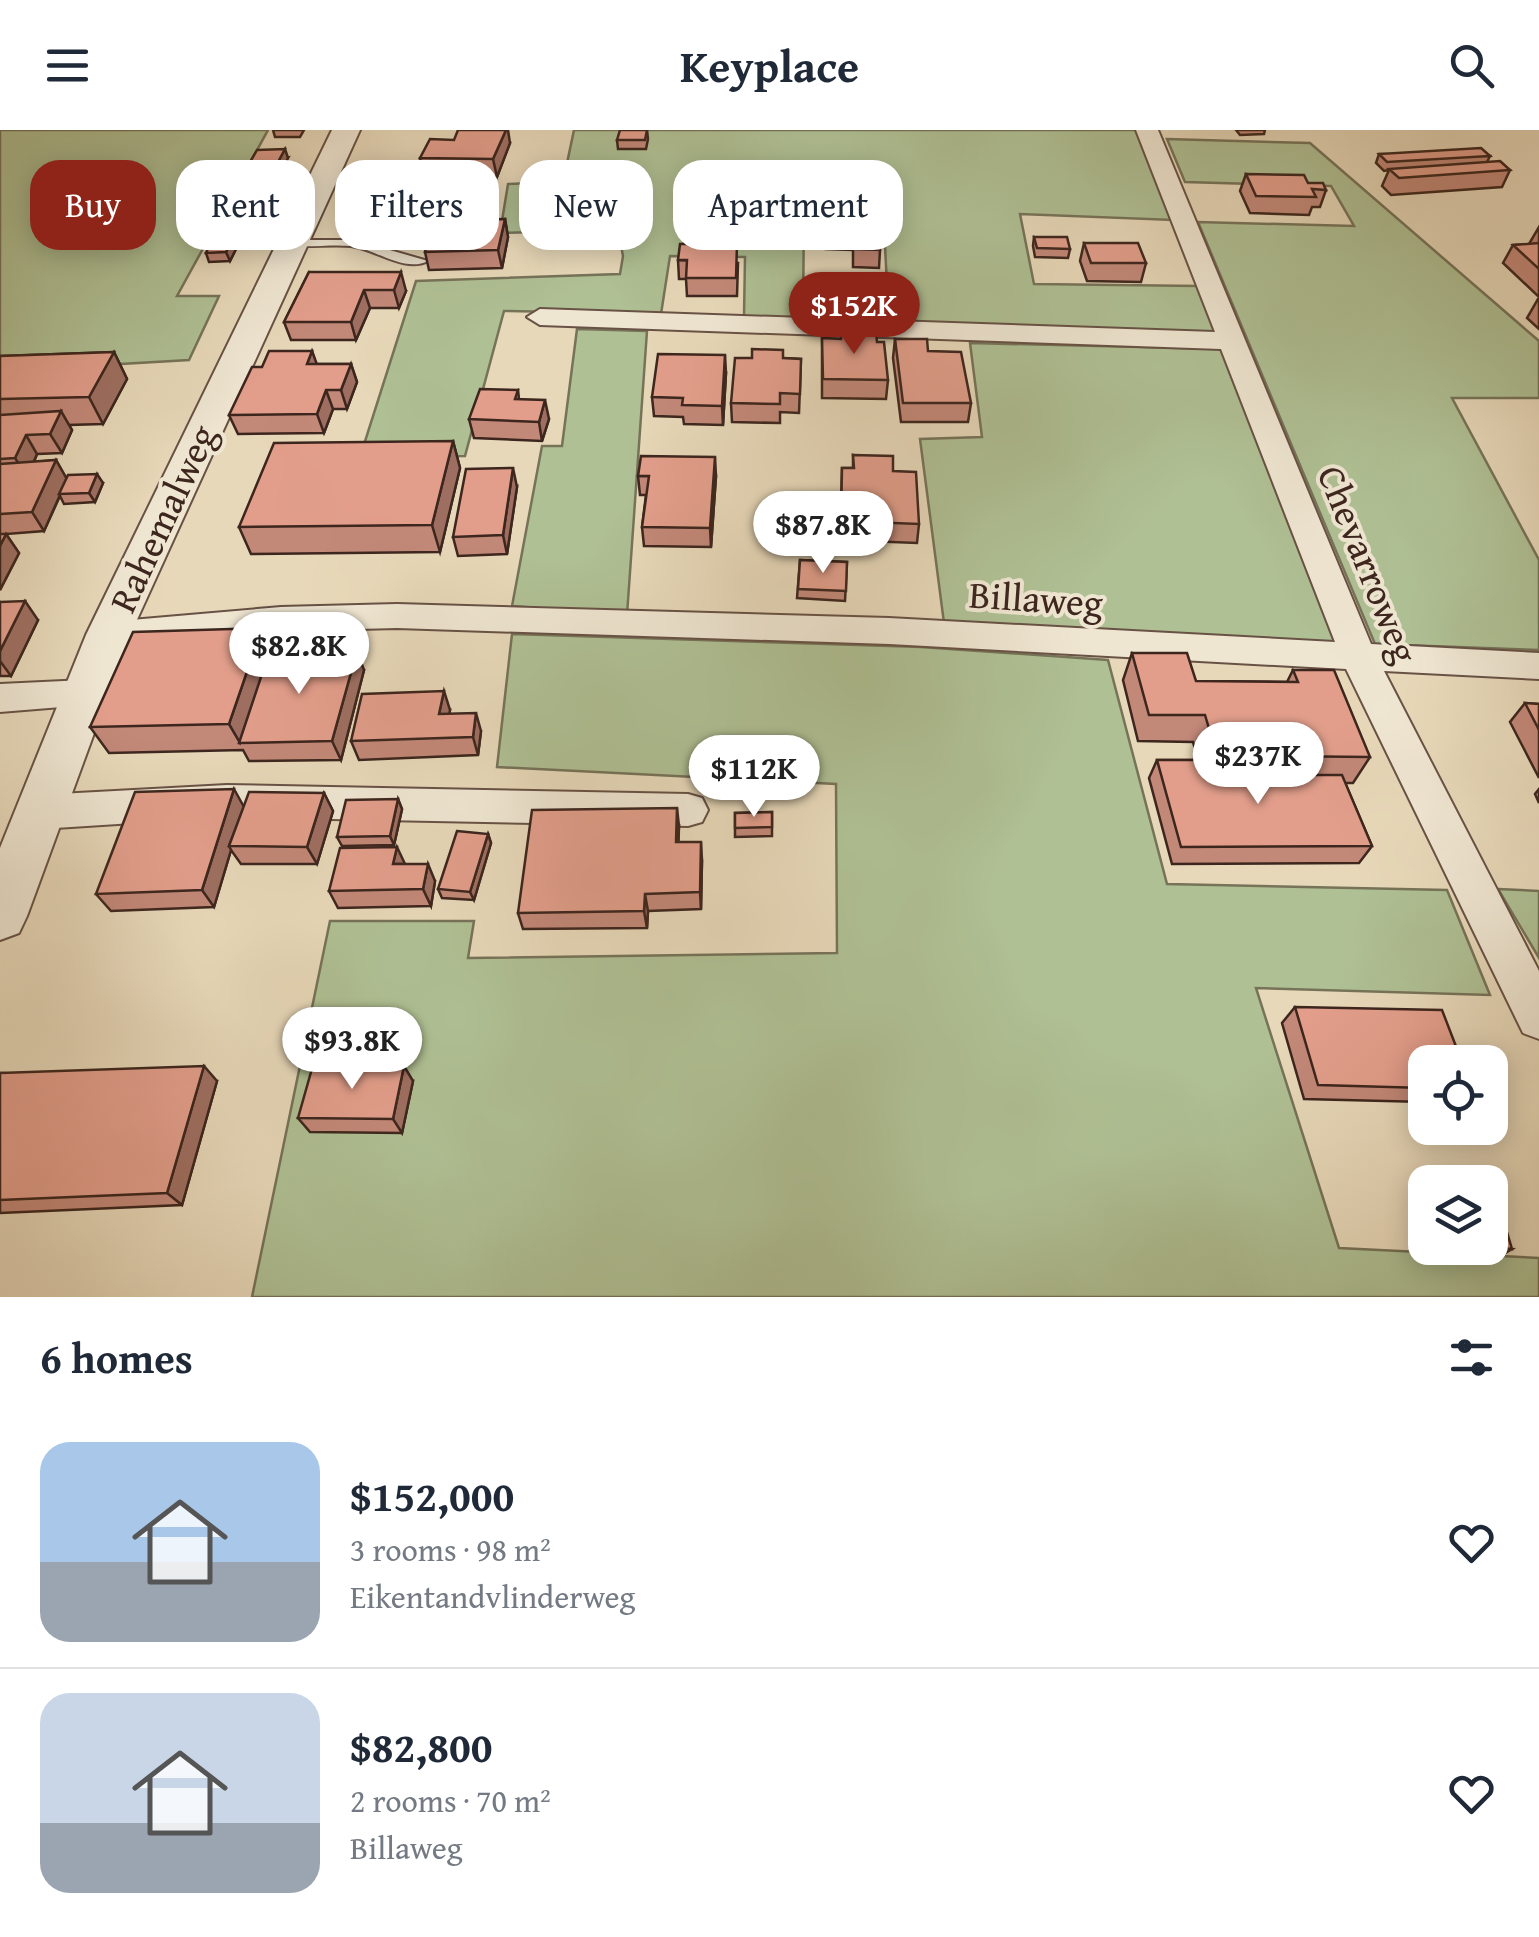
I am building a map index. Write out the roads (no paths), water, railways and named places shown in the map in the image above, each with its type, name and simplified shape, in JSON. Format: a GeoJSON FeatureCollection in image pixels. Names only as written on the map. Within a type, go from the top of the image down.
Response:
{"type":"FeatureCollection","features":[{"type":"Feature","properties":{"kind":"street","name":"Rahemalweg"},"geometry":{"type":"LineString","coordinates":[[315,194],[346,130]]}},
{"type":"Feature","properties":{"kind":"street","name":"Chevarroweg"},"geometry":{"type":"LineString","coordinates":[[1147,130],[1359,658],[1539,1018]]}},
{"type":"Feature","properties":{"kind":"street","name":"Rahemalweg"},"geometry":{"type":"LineString","coordinates":[[0,916],[108,635],[288,250]]}},
{"type":"Feature","properties":{"kind":"street"},"geometry":{"type":"LineString","coordinates":[[540,317],[1233,341]]}},
{"type":"Feature","properties":{"kind":"street","name":"Billaweg"},"geometry":{"type":"LineString","coordinates":[[108,635],[281,619],[397,616],[889,631],[1539,666]]}},
{"type":"Feature","properties":{"kind":"street"},"geometry":{"type":"LineString","coordinates":[[0,698],[85,694]]}},
{"type":"Feature","properties":{"kind":"street"},"geometry":{"type":"LineString","coordinates":[[40,812],[227,801],[688,810]]}},
{"type":"Feature","properties":{"kind":"lane"},"geometry":{"type":"LineString","coordinates":[[315,243],[355,243],[402,259],[422,260]]}}]}
